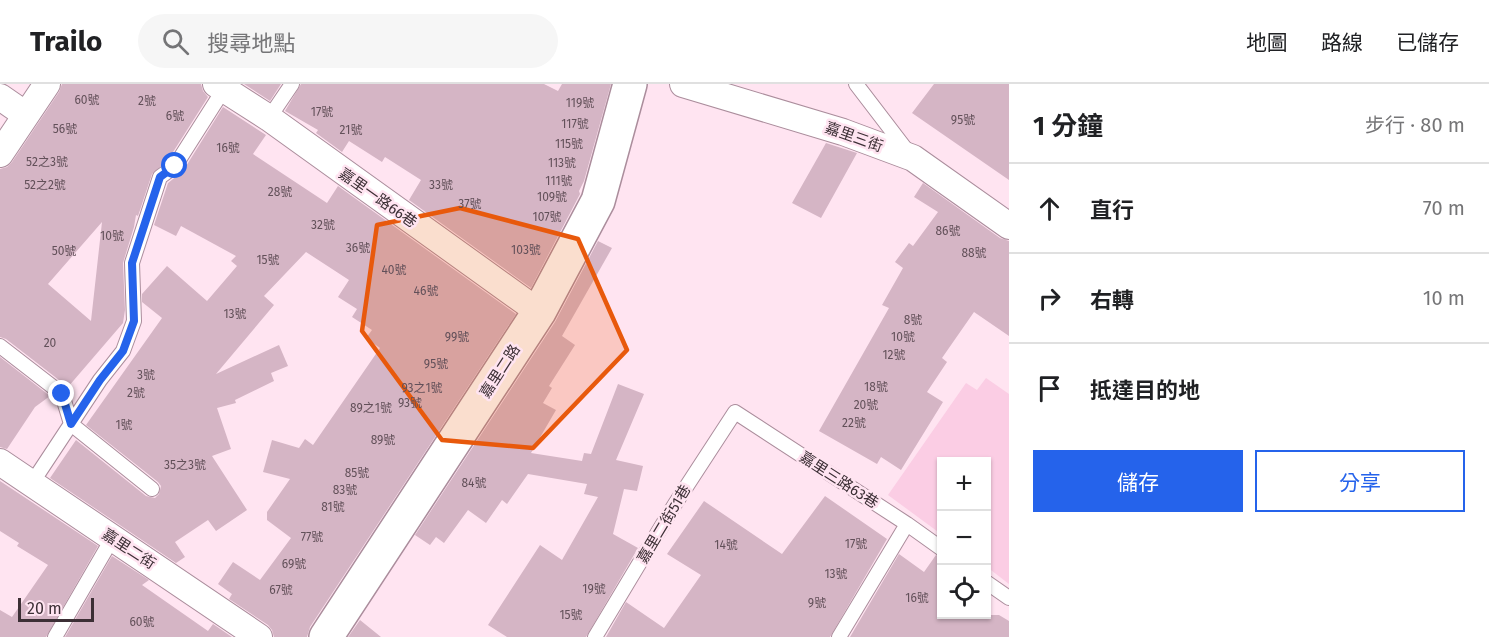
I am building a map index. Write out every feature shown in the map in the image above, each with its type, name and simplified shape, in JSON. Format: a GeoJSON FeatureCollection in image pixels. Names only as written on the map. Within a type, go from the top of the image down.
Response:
{"type":"FeatureCollection","features":[{"type":"Feature","properties":{"kind":"street"},"geometry":{"type":"LineString","coordinates":[[0,154],[47,84]]}},
{"type":"Feature","properties":{"kind":"street","name":"嘉里二路"},"geometry":{"type":"LineString","coordinates":[[326,637],[539,312],[598,201],[630,84]]}},
{"type":"Feature","properties":{"kind":"street","name":"嘉里三街"},"geometry":{"type":"LineString","coordinates":[[683,84],[843,132],[913,158],[1009,226]]}},
{"type":"Feature","properties":{"kind":"street","name":"嘉里一路66巷"},"geometry":{"type":"LineString","coordinates":[[220,86],[539,312]]}},
{"type":"Feature","properties":{"kind":"street"},"geometry":{"type":"LineString","coordinates":[[0,97],[26,115]]}},
{"type":"Feature","properties":{"kind":"street","name":"嘉里二街"},"geometry":{"type":"LineString","coordinates":[[0,462],[258,637]]}},
{"type":"Feature","properties":{"kind":"lane"},"geometry":{"type":"LineString","coordinates":[[268,118],[292,84]]}},
{"type":"Feature","properties":{"kind":"lane"},"geometry":{"type":"LineString","coordinates":[[856,84],[913,158]]}},
{"type":"Feature","properties":{"kind":"lane"},"geometry":{"type":"LineString","coordinates":[[32,483],[100,380],[123,351],[134,321],[132,263],[160,177],[175,166],[220,86]]}},
{"type":"Feature","properties":{"kind":"lane"},"geometry":{"type":"LineString","coordinates":[[0,346],[62,394],[70,425],[152,489]]}},
{"type":"Feature","properties":{"kind":"lane","name":"嘉里三路63巷"},"geometry":{"type":"LineString","coordinates":[[735,412],[937,545]]}},
{"type":"Feature","properties":{"kind":"lane","name":"嘉里二街51巷"},"geometry":{"type":"LineString","coordinates":[[595,637],[675,504],[735,412]]}},
{"type":"Feature","properties":{"kind":"lane"},"geometry":{"type":"LineString","coordinates":[[840,637],[907,524]]}},
{"type":"Feature","properties":{"kind":"lane"},"geometry":{"type":"LineString","coordinates":[[55,637],[112,539]]}},
{"type":"Feature","properties":{"kind":"lane"},"geometry":{"type":"LineString","coordinates":[[991,585],[1009,598]]}},
{"type":"Feature","properties":{"kind":"highlighted area"},"geometry":{"type":"Polygon","coordinates":[[[460,208],[578,239],[627,350],[533,448],[442,440],[362,331],[377,225],[460,208]]]}},
{"type":"Feature","properties":{"kind":"shaded area"},"geometry":{"type":"Polygon","coordinates":[[[986,378],[1009,394],[1009,584],[991,570],[991,457],[937,457],[937,531],[888,495],[966,383],[977,390],[986,378]]]}},
{"type":"Feature","properties":{"kind":"building"},"geometry":{"type":"Polygon","coordinates":[[[62,84],[201,84],[208,97],[168,160],[152,174],[138,216],[136,215],[123,263],[125,310],[123,323],[68,387],[6,339],[0,337],[0,169],[12,162],[62,84]],[[102,222],[48,284],[91,321],[102,222]]]}},
{"type":"Feature","properties":{"kind":"building"},"geometry":{"type":"Polygon","coordinates":[[[244,84],[281,84],[270,101],[244,84]]]}},
{"type":"Feature","properties":{"kind":"building"},"geometry":{"type":"Polygon","coordinates":[[[301,84],[544,84],[558,91],[562,84],[611,84],[580,194],[531,288],[409,200],[421,180],[385,157],[382,162],[349,141],[342,152],[316,133],[318,130],[285,111],[301,84]]]}},
{"type":"Feature","properties":{"kind":"building"},"geometry":{"type":"Polygon","coordinates":[[[934,84],[1009,84],[1009,180],[912,113],[934,84]]]}},
{"type":"Feature","properties":{"kind":"building"},"geometry":{"type":"Polygon","coordinates":[[[223,107],[266,135],[253,154],[327,203],[338,186],[516,314],[310,627],[307,637],[274,637],[268,625],[229,599],[232,594],[218,584],[233,562],[260,580],[291,538],[267,520],[267,512],[290,479],[263,472],[272,440],[299,448],[305,439],[313,445],[380,348],[366,338],[372,330],[352,317],[357,309],[338,297],[349,280],[306,252],[264,296],[274,305],[216,374],[279,345],[288,366],[271,373],[274,381],[235,400],[236,403],[217,408],[231,449],[212,456],[247,510],[216,531],[208,520],[175,542],[185,557],[176,563],[50,478],[76,440],[146,496],[155,498],[159,494],[161,486],[158,482],[86,425],[162,318],[142,302],[142,294],[167,266],[207,301],[237,266],[231,261],[236,256],[181,226],[176,236],[154,225],[168,183],[183,171],[223,107]]]}},
{"type":"Feature","properties":{"kind":"building"},"geometry":{"type":"Polygon","coordinates":[[[826,143],[857,153],[821,218],[792,203],[826,143]]]}},
{"type":"Feature","properties":{"kind":"building"},"geometry":{"type":"Polygon","coordinates":[[[923,183],[1000,238],[1009,241],[1009,336],[974,312],[942,358],[947,362],[927,392],[943,402],[901,470],[881,457],[877,464],[819,431],[889,308],[882,305],[903,268],[895,262],[909,243],[913,246],[938,212],[914,197],[923,183]]]}},
{"type":"Feature","properties":{"kind":"building"},"geometry":{"type":"Polygon","coordinates":[[[598,241],[612,248],[562,336],[575,345],[549,386],[552,388],[543,403],[556,410],[531,453],[582,461],[584,453],[591,454],[618,384],[644,394],[616,460],[643,466],[637,491],[624,489],[613,534],[638,548],[586,637],[507,637],[488,625],[540,545],[562,560],[598,497],[584,494],[587,484],[528,474],[507,504],[502,500],[486,523],[468,510],[444,543],[436,537],[430,545],[415,535],[555,322],[598,241]]]}},
{"type":"Feature","properties":{"kind":"building"},"geometry":{"type":"Polygon","coordinates":[[[0,357],[50,396],[35,407],[7,449],[0,447],[0,357]]]}},
{"type":"Feature","properties":{"kind":"building"},"geometry":{"type":"Polygon","coordinates":[[[0,481],[98,546],[46,637],[0,637],[0,610],[12,617],[48,565],[17,546],[19,543],[0,531],[0,481]]]}},
{"type":"Feature","properties":{"kind":"building"},"geometry":{"type":"Polygon","coordinates":[[[825,496],[887,539],[830,637],[606,637],[626,602],[664,628],[701,575],[667,554],[704,501],[782,554],[825,496]]]}},
{"type":"Feature","properties":{"kind":"building"},"geometry":{"type":"Polygon","coordinates":[[[899,554],[924,572],[937,556],[937,619],[991,619],[991,615],[999,615],[1009,621],[1009,637],[850,637],[899,554]]]}},
{"type":"Feature","properties":{"kind":"building"},"geometry":{"type":"Polygon","coordinates":[[[112,556],[149,580],[142,585],[208,631],[213,624],[232,637],[65,637],[112,556]]]}},
{"type":"Feature","properties":{"kind":"building"},"geometry":{"type":"Polygon","coordinates":[[[360,620],[381,637],[348,637],[360,620]]]}},
{"type":"Feature","properties":{"kind":"route"},"geometry":{"type":"LineString","coordinates":[[62,394],[71,424],[100,380],[123,351],[134,321],[132,263],[160,177],[175,166]]}}]}
